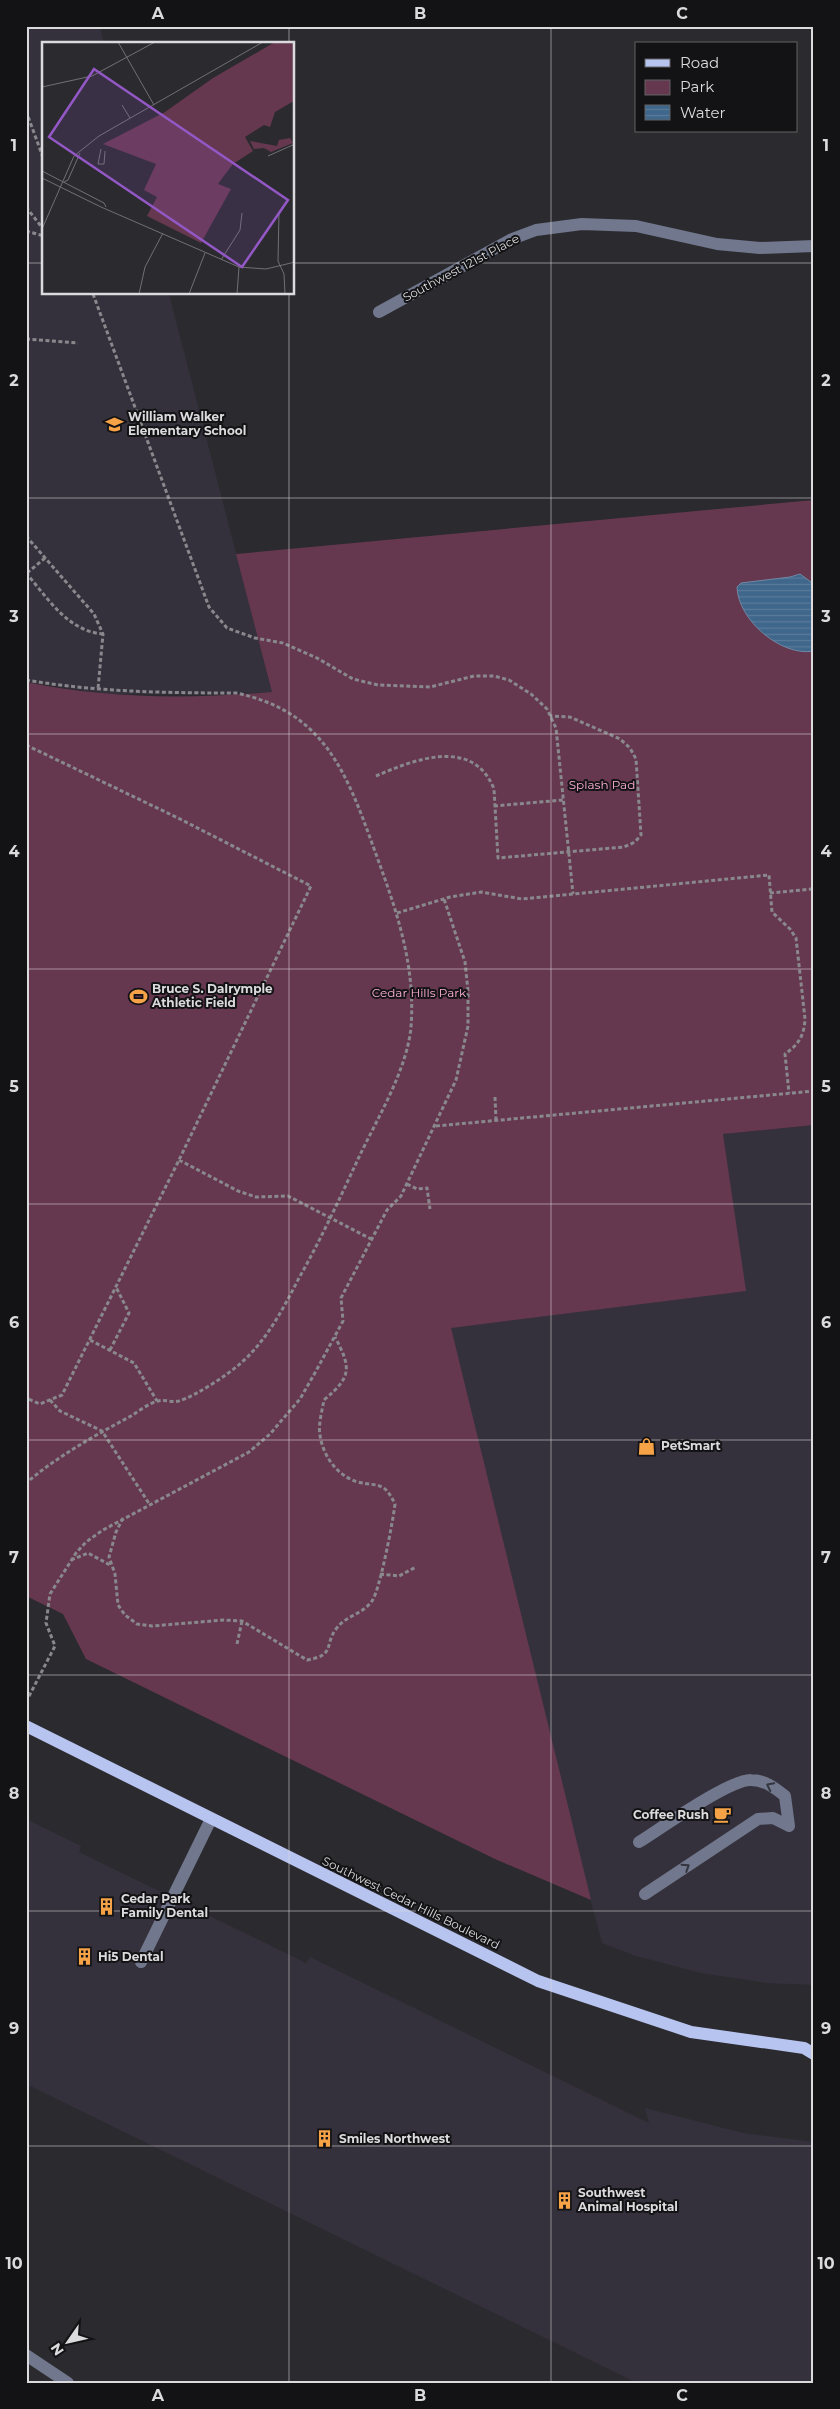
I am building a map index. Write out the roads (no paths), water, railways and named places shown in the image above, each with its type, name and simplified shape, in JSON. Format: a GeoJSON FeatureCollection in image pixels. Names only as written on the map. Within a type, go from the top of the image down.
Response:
{"type":"FeatureCollection","features":[{"type":"Feature","properties":{"kind":"main road","name":"Southwest Cedar Hills Boulevard"},"geometry":{"type":"LineString","coordinates":[[26,1726],[538,1982],[691,2032],[810,2048]]}},
{"type":"Feature","properties":{"kind":"street","name":"Southwest 121st Place"},"geometry":{"type":"LineString","coordinates":[[379,312],[512,239],[536,230],[582,224],[636,226],[717,244],[760,248],[814,246]]}},
{"type":"Feature","properties":{"kind":"street"},"geometry":{"type":"LineString","coordinates":[[639,1842],[730,1786],[750,1780],[770,1784],[786,1796],[789,1826],[773,1818],[758,1819],[645,1894]]}},
{"type":"Feature","properties":{"kind":"street"},"geometry":{"type":"LineString","coordinates":[[141,1962],[211,1819]]}},
{"type":"Feature","properties":{"kind":"street"},"geometry":{"type":"LineString","coordinates":[[26,2355],[68,2383]]}},
{"type":"Feature","properties":{"kind":"water"},"geometry":{"type":"Polygon","coordinates":[[[800,574],[811,582],[814,594],[814,651],[788,648],[775,642],[753,623],[739,599],[737,587],[741,583],[800,574]]]}},
{"type":"Feature","properties":{"kind":"place","name":"William Walker Elementary School"},"geometry":{"type":"Point","coordinates":[114,424]}},
{"type":"Feature","properties":{"kind":"place","name":"Bruce S. DaIrymple Athletic Field"},"geometry":{"type":"Point","coordinates":[138,996]}},
{"type":"Feature","properties":{"kind":"place","name":"PetSmart"},"geometry":{"type":"Point","coordinates":[647,1446]}},
{"type":"Feature","properties":{"kind":"place","name":"Coffee Rush"},"geometry":{"type":"Point","coordinates":[723,1815]}},
{"type":"Feature","properties":{"kind":"place","name":"Cedar Park Family Dental"},"geometry":{"type":"Point","coordinates":[107,1906]}},
{"type":"Feature","properties":{"kind":"place","name":"Hi5 Dental"},"geometry":{"type":"Point","coordinates":[84,1957]}},
{"type":"Feature","properties":{"kind":"place","name":"Smiles Northwest"},"geometry":{"type":"Point","coordinates":[325,2139]}},
{"type":"Feature","properties":{"kind":"place","name":"Southwest Animal Hospital"},"geometry":{"type":"Point","coordinates":[564,2200]}},
{"type":"Feature","properties":{"kind":"park label","name":"Splash Pad"},"geometry":{"type":"Point","coordinates":[602,785]}},
{"type":"Feature","properties":{"kind":"park label","name":"Cedar Hills Park"},"geometry":{"type":"Point","coordinates":[419,993]}}]}
